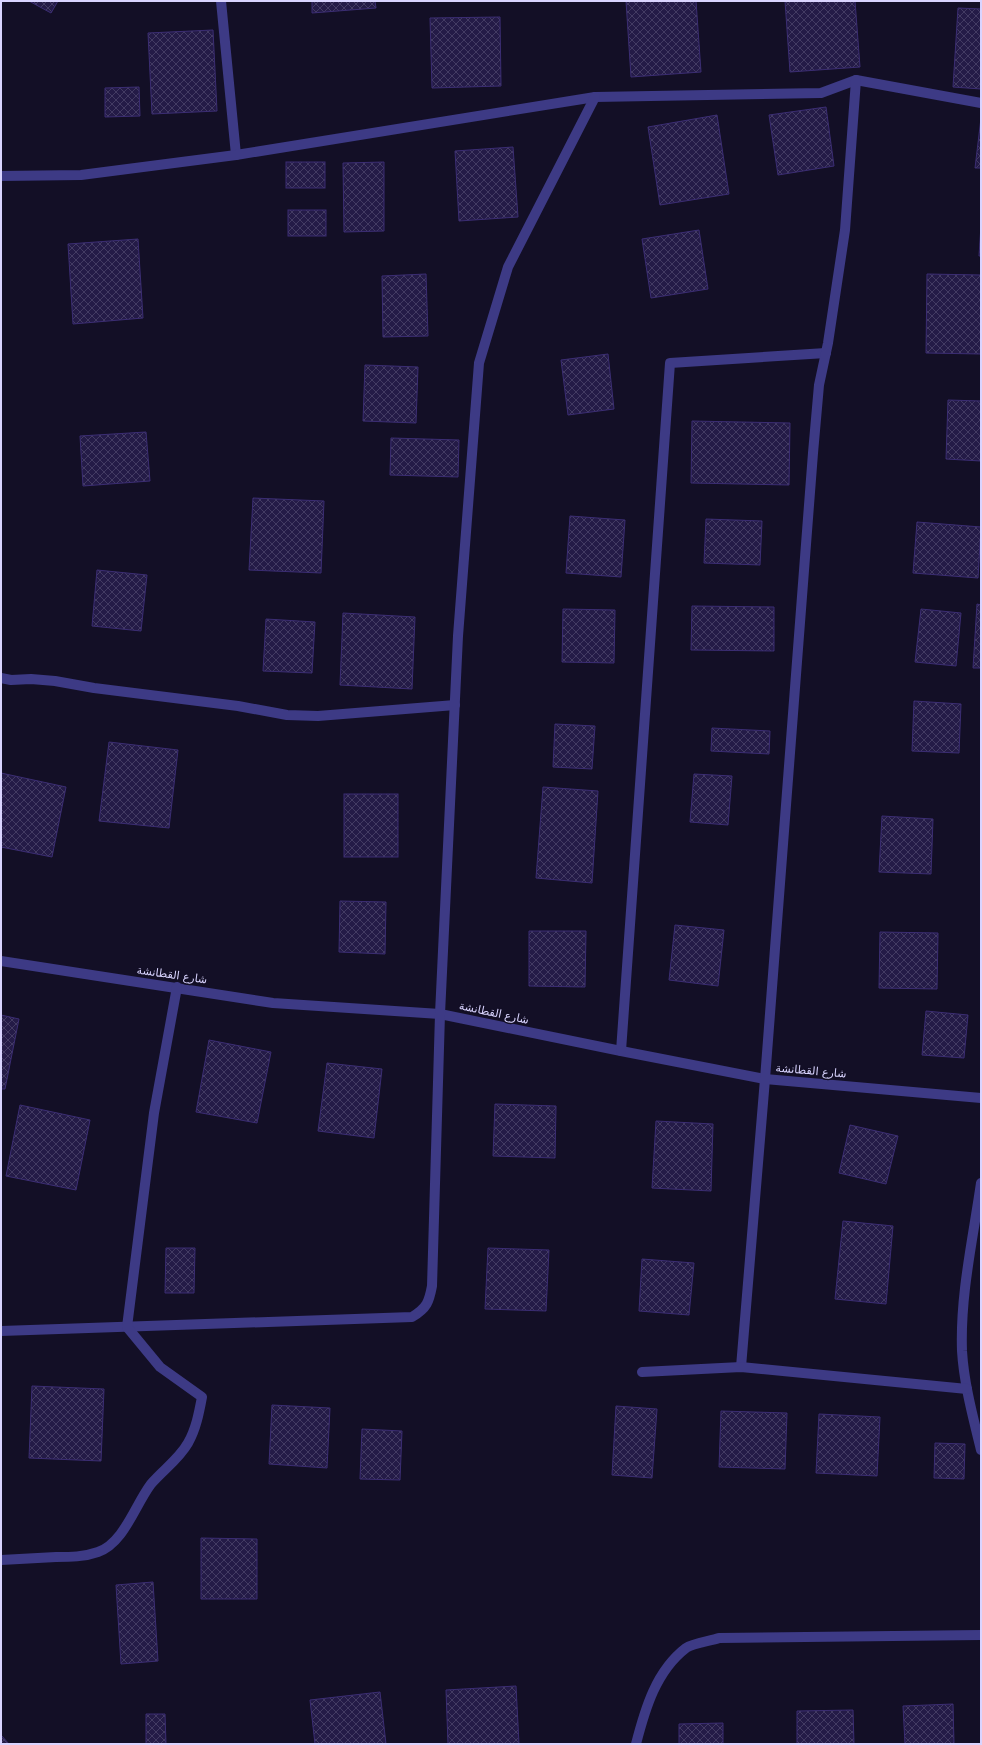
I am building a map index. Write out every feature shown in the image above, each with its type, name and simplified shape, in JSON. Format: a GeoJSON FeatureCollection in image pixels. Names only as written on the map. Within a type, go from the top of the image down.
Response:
{"type":"FeatureCollection","features":[{"type":"Feature","properties":{"kind":"street"},"geometry":{"type":"LineString","coordinates":[[221,1],[236,155]]}},
{"type":"Feature","properties":{"kind":"street"},"geometry":{"type":"LineString","coordinates":[[1,176],[81,175],[236,155],[595,96],[821,93],[856,80],[981,103]]}},
{"type":"Feature","properties":{"kind":"street"},"geometry":{"type":"LineString","coordinates":[[740,1367],[765,1079],[812,453],[819,385],[826,353],[845,230],[856,80]]}},
{"type":"Feature","properties":{"kind":"street"},"geometry":{"type":"LineString","coordinates":[[1,1331],[412,1317],[423,1311],[429,1301],[432,1286],[440,1014],[459,629],[479,363],[508,267],[595,96]]}},
{"type":"Feature","properties":{"kind":"street"},"geometry":{"type":"LineString","coordinates":[[621,1051],[670,363],[826,353]]}},
{"type":"Feature","properties":{"kind":"street"},"geometry":{"type":"LineString","coordinates":[[1,678],[11,680],[31,679],[287,714],[318,716],[456,705]]}},
{"type":"Feature","properties":{"kind":"street","name":"شارع القطانشة"},"geometry":{"type":"LineString","coordinates":[[1,961],[273,1003],[440,1014],[765,1079],[981,1098]]}},
{"type":"Feature","properties":{"kind":"street"},"geometry":{"type":"LineString","coordinates":[[1,1560],[84,1556],[99,1552],[112,1544],[122,1532],[152,1484],[181,1454],[188,1443],[199,1413],[202,1397],[160,1367],[127,1327],[154,1112],[177,987]]}},
{"type":"Feature","properties":{"kind":"street"},"geometry":{"type":"LineString","coordinates":[[981,1183],[962,1306],[962,1352],[967,1389],[981,1450]]}},
{"type":"Feature","properties":{"kind":"street"},"geometry":{"type":"LineString","coordinates":[[642,1372],[740,1367],[967,1389]]}},
{"type":"Feature","properties":{"kind":"street"},"geometry":{"type":"LineString","coordinates":[[636,1744],[646,1705],[666,1668],[687,1647],[719,1638],[981,1635]]}},
{"type":"Feature","properties":{"kind":"building"},"geometry":{"type":"Polygon","coordinates":[[[29,1],[58,1],[51,13],[29,1]]]}},
{"type":"Feature","properties":{"kind":"building"},"geometry":{"type":"Polygon","coordinates":[[[312,1],[375,1],[376,8],[312,13],[312,1]]]}},
{"type":"Feature","properties":{"kind":"building"},"geometry":{"type":"Polygon","coordinates":[[[626,1],[696,1],[701,72],[631,77],[626,1]]]}},
{"type":"Feature","properties":{"kind":"building"},"geometry":{"type":"Polygon","coordinates":[[[785,1],[855,1],[860,67],[790,72],[785,1]]]}},
{"type":"Feature","properties":{"kind":"building"},"geometry":{"type":"Polygon","coordinates":[[[958,8],[981,9],[981,89],[953,87],[958,8]]]}},
{"type":"Feature","properties":{"kind":"building"},"geometry":{"type":"Polygon","coordinates":[[[500,17],[501,86],[432,88],[430,18],[500,17]]]}},
{"type":"Feature","properties":{"kind":"building"},"geometry":{"type":"Polygon","coordinates":[[[213,30],[217,111],[152,114],[148,33],[213,30]]]}},
{"type":"Feature","properties":{"kind":"building"},"geometry":{"type":"Polygon","coordinates":[[[139,87],[140,116],[105,117],[105,88],[139,87]]]}},
{"type":"Feature","properties":{"kind":"building"},"geometry":{"type":"Polygon","coordinates":[[[826,107],[834,166],[778,175],[769,115],[826,107]]]}},
{"type":"Feature","properties":{"kind":"building"},"geometry":{"type":"Polygon","coordinates":[[[717,115],[729,194],[660,205],[648,127],[717,115]]]}},
{"type":"Feature","properties":{"kind":"building"},"geometry":{"type":"Polygon","coordinates":[[[981,118],[981,168],[975,168],[981,118]]]}},
{"type":"Feature","properties":{"kind":"building"},"geometry":{"type":"Polygon","coordinates":[[[513,147],[518,217],[459,221],[455,151],[513,147]]]}},
{"type":"Feature","properties":{"kind":"building"},"geometry":{"type":"Polygon","coordinates":[[[286,162],[325,162],[325,188],[286,188],[286,162]]]}},
{"type":"Feature","properties":{"kind":"building"},"geometry":{"type":"Polygon","coordinates":[[[384,162],[384,231],[344,232],[343,163],[384,162]]]}},
{"type":"Feature","properties":{"kind":"building"},"geometry":{"type":"Polygon","coordinates":[[[288,210],[326,210],[326,236],[288,236],[288,210]]]}},
{"type":"Feature","properties":{"kind":"building"},"geometry":{"type":"Polygon","coordinates":[[[981,225],[981,256],[979,256],[981,225]]]}},
{"type":"Feature","properties":{"kind":"building"},"geometry":{"type":"Polygon","coordinates":[[[699,230],[708,289],[651,298],[642,239],[699,230]]]}},
{"type":"Feature","properties":{"kind":"building"},"geometry":{"type":"Polygon","coordinates":[[[138,239],[143,318],[73,324],[68,244],[138,239]]]}},
{"type":"Feature","properties":{"kind":"building"},"geometry":{"type":"Polygon","coordinates":[[[426,274],[428,336],[383,337],[382,276],[426,274]]]}},
{"type":"Feature","properties":{"kind":"building"},"geometry":{"type":"Polygon","coordinates":[[[927,274],[981,275],[981,354],[926,353],[927,274]]]}},
{"type":"Feature","properties":{"kind":"building"},"geometry":{"type":"Polygon","coordinates":[[[608,354],[614,409],[568,415],[561,360],[608,354]]]}},
{"type":"Feature","properties":{"kind":"building"},"geometry":{"type":"Polygon","coordinates":[[[365,365],[418,367],[416,423],[363,421],[365,365]]]}},
{"type":"Feature","properties":{"kind":"building"},"geometry":{"type":"Polygon","coordinates":[[[948,400],[981,401],[981,461],[946,459],[948,400]]]}},
{"type":"Feature","properties":{"kind":"building"},"geometry":{"type":"Polygon","coordinates":[[[692,421],[790,423],[789,485],[691,483],[692,421]]]}},
{"type":"Feature","properties":{"kind":"building"},"geometry":{"type":"Polygon","coordinates":[[[146,432],[150,481],[83,486],[80,436],[146,432]]]}},
{"type":"Feature","properties":{"kind":"building"},"geometry":{"type":"Polygon","coordinates":[[[391,438],[459,440],[458,477],[390,475],[391,438]]]}},
{"type":"Feature","properties":{"kind":"building"},"geometry":{"type":"Polygon","coordinates":[[[253,498],[324,501],[321,573],[249,570],[253,498]]]}},
{"type":"Feature","properties":{"kind":"building"},"geometry":{"type":"Polygon","coordinates":[[[570,516],[625,520],[621,577],[566,573],[570,516]]]}},
{"type":"Feature","properties":{"kind":"building"},"geometry":{"type":"Polygon","coordinates":[[[706,519],[762,521],[760,565],[704,563],[706,519]]]}},
{"type":"Feature","properties":{"kind":"building"},"geometry":{"type":"Polygon","coordinates":[[[917,522],[981,527],[978,578],[913,573],[917,522]]]}},
{"type":"Feature","properties":{"kind":"building"},"geometry":{"type":"Polygon","coordinates":[[[97,570],[147,575],[141,631],[92,626],[97,570]]]}},
{"type":"Feature","properties":{"kind":"building"},"geometry":{"type":"Polygon","coordinates":[[[977,604],[981,605],[981,668],[973,668],[977,604]]]}},
{"type":"Feature","properties":{"kind":"building"},"geometry":{"type":"Polygon","coordinates":[[[692,606],[774,607],[774,651],[691,650],[692,606]]]}},
{"type":"Feature","properties":{"kind":"building"},"geometry":{"type":"Polygon","coordinates":[[[563,609],[615,610],[614,663],[562,662],[563,609]]]}},
{"type":"Feature","properties":{"kind":"building"},"geometry":{"type":"Polygon","coordinates":[[[921,609],[961,613],[956,666],[915,662],[921,609]]]}},
{"type":"Feature","properties":{"kind":"building"},"geometry":{"type":"Polygon","coordinates":[[[343,613],[415,617],[412,689],[340,685],[343,613]]]}},
{"type":"Feature","properties":{"kind":"building"},"geometry":{"type":"Polygon","coordinates":[[[266,619],[315,622],[312,673],[263,671],[266,619]]]}},
{"type":"Feature","properties":{"kind":"building"},"geometry":{"type":"Polygon","coordinates":[[[914,701],[961,704],[959,753],[912,751],[914,701]]]}},
{"type":"Feature","properties":{"kind":"building"},"geometry":{"type":"Polygon","coordinates":[[[555,724],[595,726],[592,769],[553,767],[555,724]]]}},
{"type":"Feature","properties":{"kind":"building"},"geometry":{"type":"Polygon","coordinates":[[[712,728],[770,731],[769,754],[711,751],[712,728]]]}},
{"type":"Feature","properties":{"kind":"building"},"geometry":{"type":"Polygon","coordinates":[[[109,742],[178,750],[169,828],[99,821],[109,742]]]}},
{"type":"Feature","properties":{"kind":"building"},"geometry":{"type":"Polygon","coordinates":[[[1,773],[66,787],[52,857],[1,847],[1,773]]]}},
{"type":"Feature","properties":{"kind":"building"},"geometry":{"type":"Polygon","coordinates":[[[694,774],[732,776],[728,825],[690,822],[694,774]]]}},
{"type":"Feature","properties":{"kind":"building"},"geometry":{"type":"Polygon","coordinates":[[[543,787],[598,791],[592,883],[536,878],[543,787]]]}},
{"type":"Feature","properties":{"kind":"building"},"geometry":{"type":"Polygon","coordinates":[[[344,794],[398,794],[398,857],[344,857],[344,794]]]}},
{"type":"Feature","properties":{"kind":"building"},"geometry":{"type":"Polygon","coordinates":[[[882,816],[933,819],[931,874],[879,872],[882,816]]]}},
{"type":"Feature","properties":{"kind":"building"},"geometry":{"type":"Polygon","coordinates":[[[340,901],[386,902],[385,954],[339,952],[340,901]]]}},
{"type":"Feature","properties":{"kind":"building"},"geometry":{"type":"Polygon","coordinates":[[[675,925],[724,930],[718,986],[669,980],[675,925]]]}},
{"type":"Feature","properties":{"kind":"building"},"geometry":{"type":"Polygon","coordinates":[[[529,931],[586,931],[585,987],[529,986],[529,931]]]}},
{"type":"Feature","properties":{"kind":"building"},"geometry":{"type":"Polygon","coordinates":[[[880,932],[938,933],[937,989],[879,988],[880,932]]]}},
{"type":"Feature","properties":{"kind":"building"},"geometry":{"type":"Polygon","coordinates":[[[926,1011],[968,1015],[964,1058],[922,1055],[926,1011]]]}},
{"type":"Feature","properties":{"kind":"building"},"geometry":{"type":"Polygon","coordinates":[[[1,1015],[19,1019],[5,1089],[1,1089],[1,1015]]]}},
{"type":"Feature","properties":{"kind":"building"},"geometry":{"type":"Polygon","coordinates":[[[209,1040],[271,1052],[257,1123],[196,1112],[209,1040]]]}},
{"type":"Feature","properties":{"kind":"building"},"geometry":{"type":"Polygon","coordinates":[[[327,1063],[382,1069],[374,1138],[318,1131],[327,1063]]]}},
{"type":"Feature","properties":{"kind":"building"},"geometry":{"type":"Polygon","coordinates":[[[495,1104],[556,1106],[555,1158],[493,1156],[495,1104]]]}},
{"type":"Feature","properties":{"kind":"building"},"geometry":{"type":"Polygon","coordinates":[[[20,1105],[90,1120],[76,1190],[6,1176],[20,1105]]]}},
{"type":"Feature","properties":{"kind":"building"},"geometry":{"type":"Polygon","coordinates":[[[656,1121],[713,1124],[711,1191],[652,1188],[656,1121]]]}},
{"type":"Feature","properties":{"kind":"building"},"geometry":{"type":"Polygon","coordinates":[[[850,1125],[898,1136],[886,1184],[839,1173],[850,1125]]]}},
{"type":"Feature","properties":{"kind":"building"},"geometry":{"type":"Polygon","coordinates":[[[843,1221],[893,1226],[886,1304],[835,1299],[843,1221]]]}},
{"type":"Feature","properties":{"kind":"building"},"geometry":{"type":"Polygon","coordinates":[[[166,1248],[195,1248],[194,1293],[165,1293],[166,1248]]]}},
{"type":"Feature","properties":{"kind":"building"},"geometry":{"type":"Polygon","coordinates":[[[488,1248],[549,1250],[546,1311],[485,1309],[488,1248]]]}},
{"type":"Feature","properties":{"kind":"building"},"geometry":{"type":"Polygon","coordinates":[[[642,1259],[694,1263],[689,1315],[639,1311],[642,1259]]]}},
{"type":"Feature","properties":{"kind":"building"},"geometry":{"type":"Polygon","coordinates":[[[32,1386],[104,1389],[101,1461],[29,1458],[32,1386]]]}},
{"type":"Feature","properties":{"kind":"building"},"geometry":{"type":"Polygon","coordinates":[[[272,1405],[330,1408],[327,1468],[269,1464],[272,1405]]]}},
{"type":"Feature","properties":{"kind":"building"},"geometry":{"type":"Polygon","coordinates":[[[616,1406],[657,1409],[652,1478],[612,1475],[616,1406]]]}},
{"type":"Feature","properties":{"kind":"building"},"geometry":{"type":"Polygon","coordinates":[[[721,1411],[787,1413],[785,1469],[719,1467],[721,1411]]]}},
{"type":"Feature","properties":{"kind":"building"},"geometry":{"type":"Polygon","coordinates":[[[819,1414],[880,1417],[877,1476],[816,1473],[819,1414]]]}},
{"type":"Feature","properties":{"kind":"building"},"geometry":{"type":"Polygon","coordinates":[[[362,1429],[402,1431],[400,1480],[360,1479],[362,1429]]]}},
{"type":"Feature","properties":{"kind":"building"},"geometry":{"type":"Polygon","coordinates":[[[935,1443],[965,1444],[964,1479],[934,1478],[935,1443]]]}},
{"type":"Feature","properties":{"kind":"building"},"geometry":{"type":"Polygon","coordinates":[[[201,1538],[257,1539],[257,1599],[201,1599],[201,1538]]]}},
{"type":"Feature","properties":{"kind":"building"},"geometry":{"type":"Polygon","coordinates":[[[153,1582],[158,1661],[121,1664],[116,1585],[153,1582]]]}},
{"type":"Feature","properties":{"kind":"building"},"geometry":{"type":"Polygon","coordinates":[[[516,1686],[519,1744],[448,1744],[446,1690],[516,1686]]]}},
{"type":"Feature","properties":{"kind":"building"},"geometry":{"type":"Polygon","coordinates":[[[380,1692],[386,1744],[315,1744],[310,1700],[380,1692]]]}},
{"type":"Feature","properties":{"kind":"building"},"geometry":{"type":"Polygon","coordinates":[[[953,1704],[954,1744],[905,1744],[903,1706],[953,1704]]]}},
{"type":"Feature","properties":{"kind":"building"},"geometry":{"type":"Polygon","coordinates":[[[853,1710],[854,1744],[797,1744],[797,1711],[853,1710]]]}},
{"type":"Feature","properties":{"kind":"building"},"geometry":{"type":"Polygon","coordinates":[[[146,1714],[165,1714],[166,1744],[146,1744],[146,1714]]]}},
{"type":"Feature","properties":{"kind":"building"},"geometry":{"type":"Polygon","coordinates":[[[723,1723],[723,1744],[679,1744],[679,1724],[723,1723]]]}},
{"type":"Feature","properties":{"kind":"building"},"geometry":{"type":"Polygon","coordinates":[[[1,1735],[9,1744],[1,1744],[1,1735]]]}}]}
